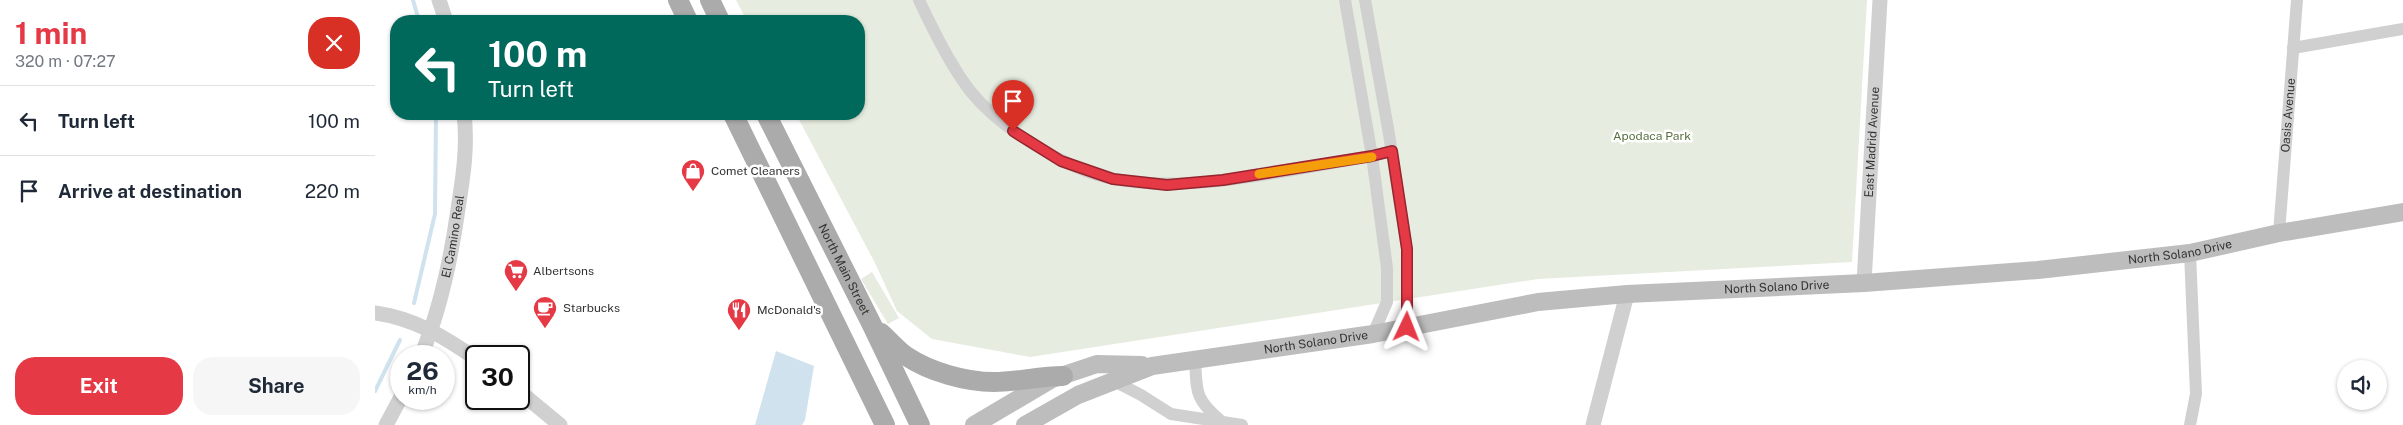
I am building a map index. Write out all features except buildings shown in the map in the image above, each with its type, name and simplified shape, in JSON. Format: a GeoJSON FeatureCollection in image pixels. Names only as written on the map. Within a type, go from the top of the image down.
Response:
{"type":"FeatureCollection","features":[{"type":"Feature","properties":{"kind":"main road"},"geometry":{"type":"LineString","coordinates":[[678,0],[685,15]]}},
{"type":"Feature","properties":{"kind":"main road"},"geometry":{"type":"LineString","coordinates":[[710,0],[717,15]]}},
{"type":"Feature","properties":{"kind":"main road"},"geometry":{"type":"LineString","coordinates":[[736,120],[885,425]]}},
{"type":"Feature","properties":{"kind":"main road","name":"North Main Street"},"geometry":{"type":"LineString","coordinates":[[769,120],[920,425]]}},
{"type":"Feature","properties":{"kind":"main road","name":"North Solano Drive"},"geometry":{"type":"LineString","coordinates":[[1025,425],[1078,394],[1152,366],[1373,334],[1538,302],[1627,294],[1864,283],[2038,270],[2190,253],[2279,233],[2403,212]]}},
{"type":"Feature","properties":{"kind":"main road"},"geometry":{"type":"LineString","coordinates":[[872,325],[906,356],[927,367],[963,378],[994,382],[1035,376],[1063,376]]}},
{"type":"Feature","properties":{"kind":"main road","name":"North Solano Drive"},"geometry":{"type":"LineString","coordinates":[[974,425],[1052,380],[1097,364],[1152,366]]}},
{"type":"Feature","properties":{"kind":"street"},"geometry":{"type":"LineString","coordinates":[[439,0],[444,15]]}},
{"type":"Feature","properties":{"kind":"street"},"geometry":{"type":"LineString","coordinates":[[919,0],[934,31],[971,92],[1013,131],[1061,161],[1113,179],[1167,185],[1223,180],[1372,156],[1392,151]]}},
{"type":"Feature","properties":{"kind":"street"},"geometry":{"type":"LineString","coordinates":[[1345,0],[1372,156],[1387,268],[1387,302],[1373,334]]}},
{"type":"Feature","properties":{"kind":"street"},"geometry":{"type":"LineString","coordinates":[[1365,0],[1392,151],[1407,249],[1407,327]]}},
{"type":"Feature","properties":{"kind":"street","name":"East Madrid Avenue"},"geometry":{"type":"LineString","coordinates":[[1864,283],[1880,0]]}},
{"type":"Feature","properties":{"kind":"street","name":"Oasis Avenue"},"geometry":{"type":"LineString","coordinates":[[2279,233],[2297,0]]}},
{"type":"Feature","properties":{"kind":"street"},"geometry":{"type":"LineString","coordinates":[[2293,48],[2403,29]]}},
{"type":"Feature","properties":{"kind":"street","name":"El Camino Real"},"geometry":{"type":"LineString","coordinates":[[425,345],[445,285],[455,236],[465,168],[464,120]]}},
{"type":"Feature","properties":{"kind":"street"},"geometry":{"type":"LineString","coordinates":[[2190,253],[2196,394],[2190,425]]}},
{"type":"Feature","properties":{"kind":"street"},"geometry":{"type":"LineString","coordinates":[[1593,425],[1627,294]]}},
{"type":"Feature","properties":{"kind":"street"},"geometry":{"type":"LineString","coordinates":[[375,313],[417,324],[443,336],[465,351]]}},
{"type":"Feature","properties":{"kind":"street"},"geometry":{"type":"LineString","coordinates":[[1195,359],[1196,391],[1205,407],[1221,421]]}},
{"type":"Feature","properties":{"kind":"street"},"geometry":{"type":"LineString","coordinates":[[1112,380],[1171,414],[1242,425]]}},
{"type":"Feature","properties":{"kind":"street"},"geometry":{"type":"LineString","coordinates":[[530,400],[560,425]]}},
{"type":"Feature","properties":{"kind":"street"},"geometry":{"type":"LineString","coordinates":[[386,425],[394,410]]}},
{"type":"Feature","properties":{"kind":"green space","name":"Apodaca Park"},"geometry":{"type":"Polygon","coordinates":[[[736,0],[1867,0],[1852,262],[1538,279],[1030,357],[932,339],[897,311],[875,263],[799,120],[865,120],[865,15],[744,15],[736,0]]]}},
{"type":"Feature","properties":{"kind":"green space"},"geometry":{"type":"Polygon","coordinates":[[[872,272],[899,318],[888,324],[861,279],[872,272]]]}},
{"type":"Feature","properties":{"kind":"water"},"geometry":{"type":"Polygon","coordinates":[[[776,351],[814,366],[805,420],[802,425],[755,425],[776,351]]]}},
{"type":"Feature","properties":{"kind":"waterway"},"geometry":{"type":"LineString","coordinates":[[413,0],[417,15]]}},
{"type":"Feature","properties":{"kind":"waterway"},"geometry":{"type":"LineString","coordinates":[[414,303],[435,214],[436,120]]}},
{"type":"Feature","properties":{"kind":"waterway"},"geometry":{"type":"LineString","coordinates":[[375,391],[400,340]]}},
{"type":"Feature","properties":{"kind":"slow traffic"},"geometry":{"type":"LineString","coordinates":[[1259,174],[1372,157]]}},
{"type":"Feature","properties":{"kind":"place","name":"Comet Cleaners"},"geometry":{"type":"Point","coordinates":[693,192]}},
{"type":"Feature","properties":{"kind":"place","name":"Albertsons"},"geometry":{"type":"Point","coordinates":[516,292]}},
{"type":"Feature","properties":{"kind":"place","name":"Starbucks"},"geometry":{"type":"Point","coordinates":[545,329]}},
{"type":"Feature","properties":{"kind":"place","name":"McDonald's"},"geometry":{"type":"Point","coordinates":[739,331]}},
{"type":"Feature","properties":{"kind":"route"},"geometry":{"type":"LineString","coordinates":[[1013,131],[1061,161],[1113,179],[1167,185],[1223,180],[1372,156],[1392,151],[1407,249],[1407,327]]}}]}
